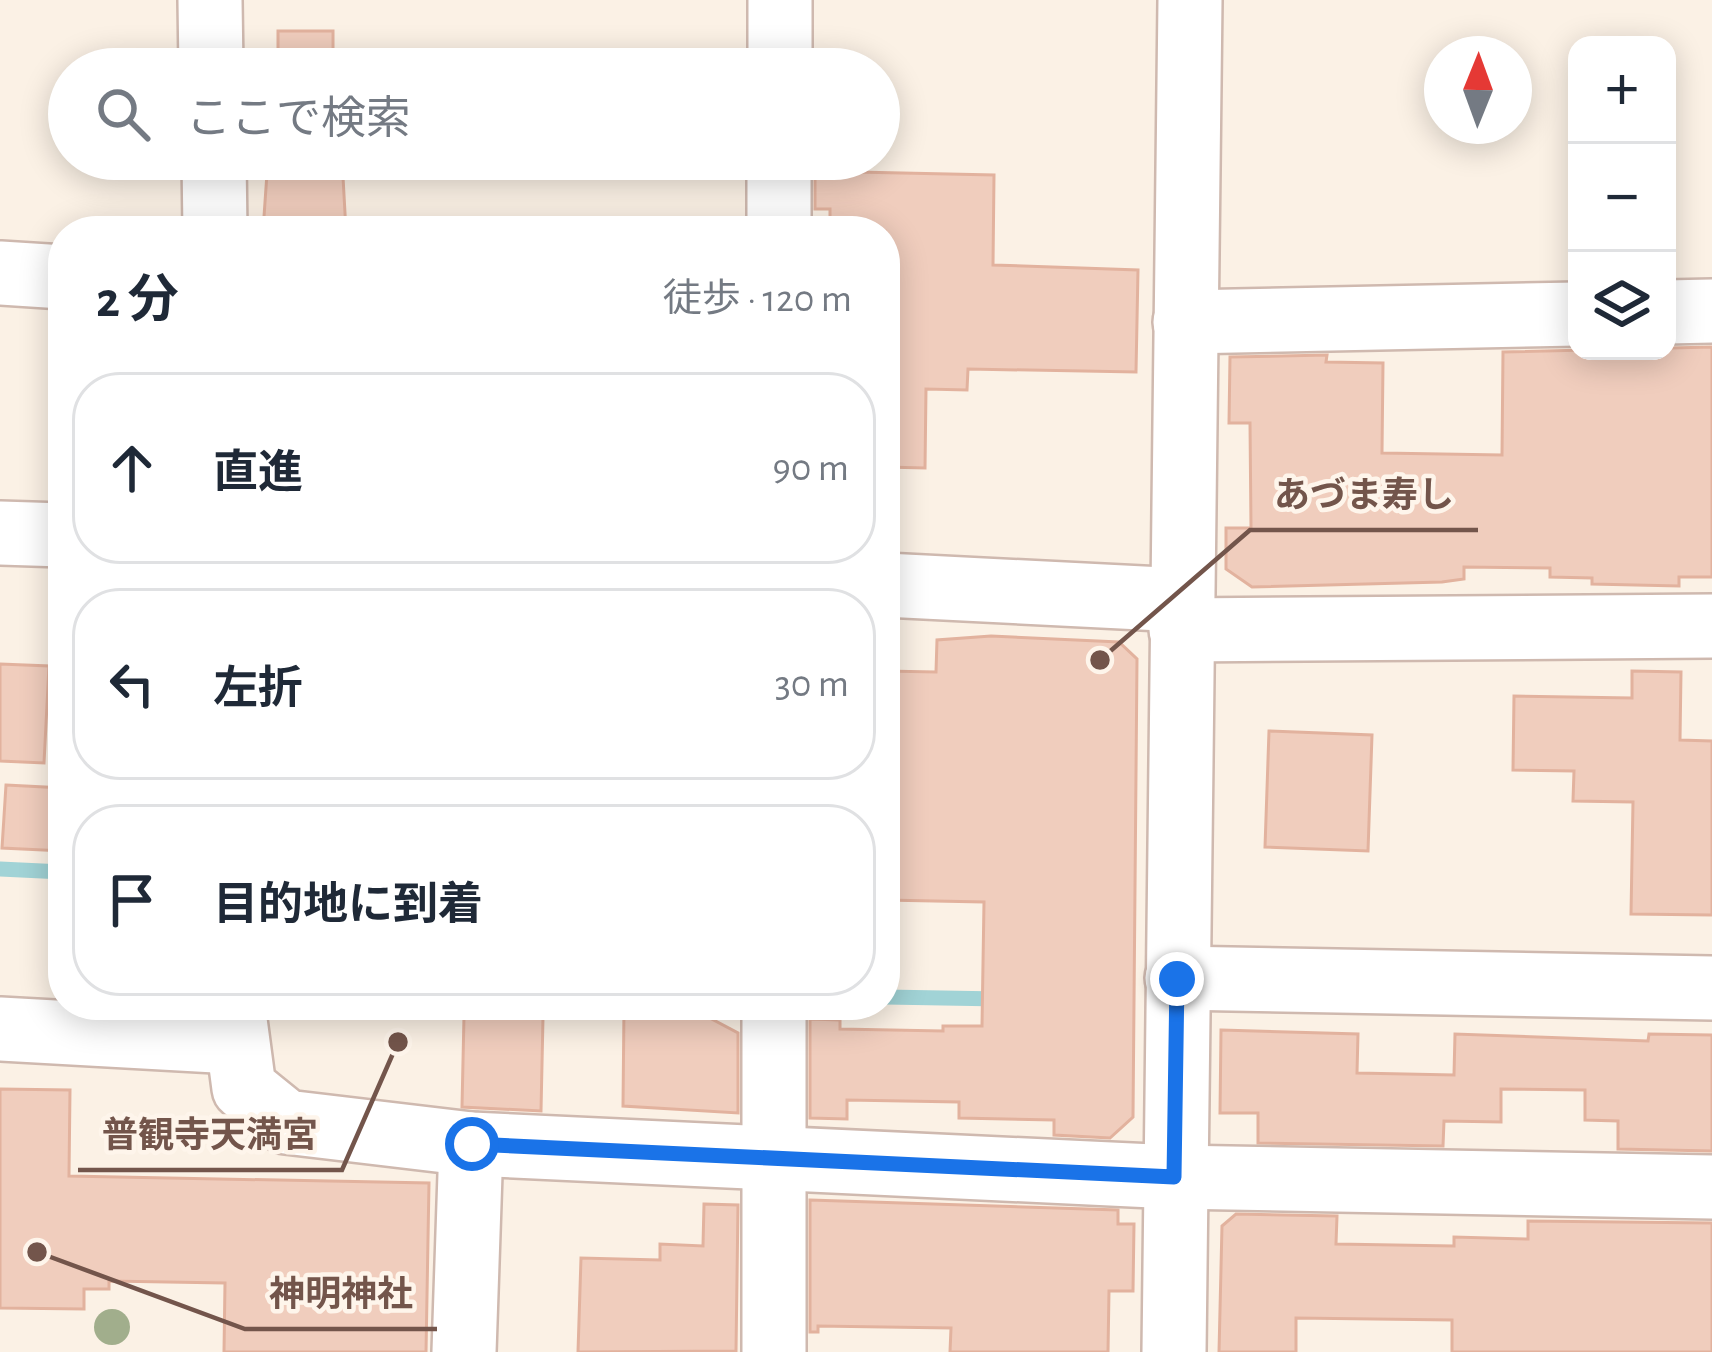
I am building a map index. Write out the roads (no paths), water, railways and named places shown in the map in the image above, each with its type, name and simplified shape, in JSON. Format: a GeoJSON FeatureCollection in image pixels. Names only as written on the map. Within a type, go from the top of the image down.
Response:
{"type":"FeatureCollection","features":[{"type":"Feature","properties":{"kind":"street"},"geometry":{"type":"LineString","coordinates":[[210,0],[211,48]]}},
{"type":"Feature","properties":{"kind":"street"},"geometry":{"type":"LineString","coordinates":[[780,0],[780,48]]}},
{"type":"Feature","properties":{"kind":"street"},"geometry":{"type":"LineString","coordinates":[[1174,1352],[1190,0]]}},
{"type":"Feature","properties":{"kind":"street"},"geometry":{"type":"LineString","coordinates":[[214,180],[215,216]]}},
{"type":"Feature","properties":{"kind":"street"},"geometry":{"type":"LineString","coordinates":[[778,216],[779,180]]}},
{"type":"Feature","properties":{"kind":"street"},"geometry":{"type":"LineString","coordinates":[[0,273],[48,276]]}},
{"type":"Feature","properties":{"kind":"street"},"geometry":{"type":"LineString","coordinates":[[1676,312],[1712,311]]}},
{"type":"Feature","properties":{"kind":"street"},"geometry":{"type":"LineString","coordinates":[[1185,322],[1568,314]]}},
{"type":"Feature","properties":{"kind":"street"},"geometry":{"type":"LineString","coordinates":[[0,533],[48,535]]}},
{"type":"Feature","properties":{"kind":"street"},"geometry":{"type":"LineString","coordinates":[[900,587],[1181,615],[1712,626]]}},
{"type":"Feature","properties":{"kind":"street"},"geometry":{"type":"LineString","coordinates":[[1177,1000],[1712,988]]}},
{"type":"Feature","properties":{"kind":"street"},"geometry":{"type":"LineString","coordinates":[[774,1020],[774,1352]]}},
{"type":"Feature","properties":{"kind":"street"},"geometry":{"type":"LineString","coordinates":[[0,1029],[233,1023],[244,1088],[286,1122],[472,1144],[1174,1177],[1712,1186]]}},
{"type":"Feature","properties":{"kind":"street"},"geometry":{"type":"LineString","coordinates":[[464,1352],[472,1144]]}},
{"type":"Feature","properties":{"kind":"waterway"},"geometry":{"type":"LineString","coordinates":[[0,869],[48,871]]}},
{"type":"Feature","properties":{"kind":"waterway"},"geometry":{"type":"LineString","coordinates":[[900,997],[1001,999]]}},
{"type":"Feature","properties":{"kind":"place","name":"あづま寿し"},"geometry":{"type":"Point","coordinates":[1100,660]}},
{"type":"Feature","properties":{"kind":"place","name":"普観寺天満宮"},"geometry":{"type":"Point","coordinates":[398,1042]}},
{"type":"Feature","properties":{"kind":"place","name":"神明神社"},"geometry":{"type":"Point","coordinates":[37,1252]}}]}
